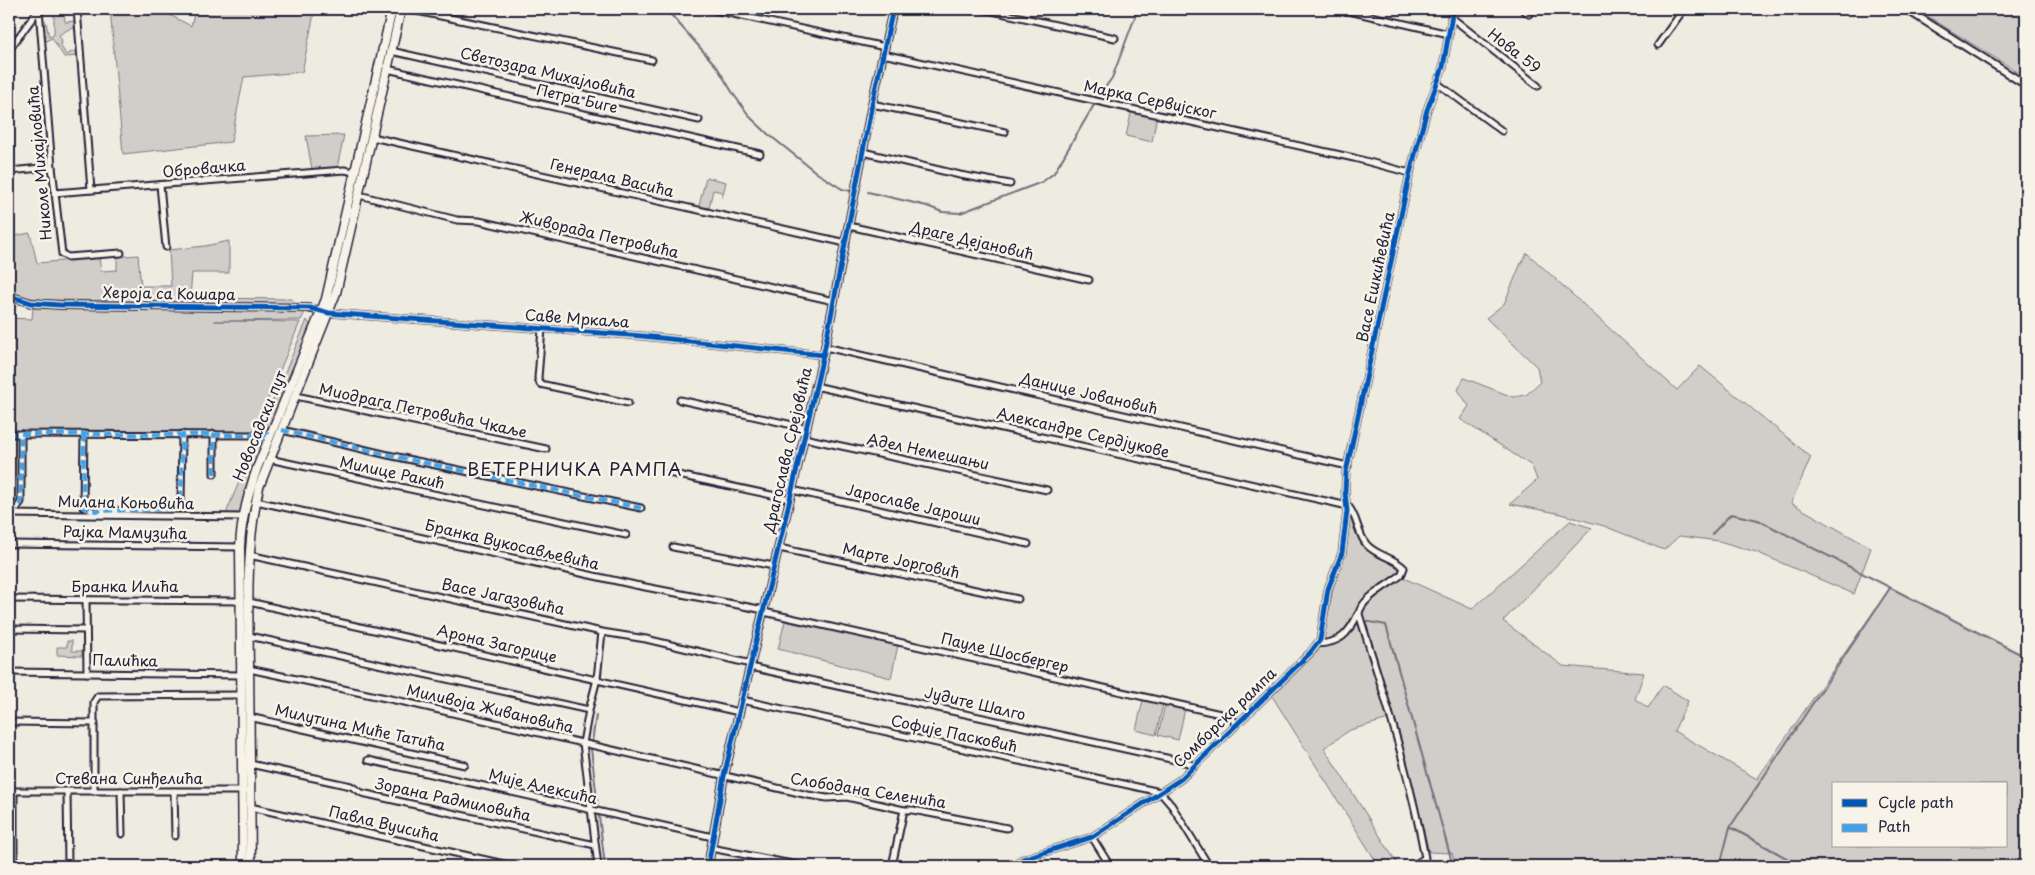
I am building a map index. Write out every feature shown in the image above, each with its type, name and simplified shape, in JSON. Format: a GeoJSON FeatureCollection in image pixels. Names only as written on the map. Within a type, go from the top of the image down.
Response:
{"type":"FeatureCollection","features":[{"type":"Feature","properties":{"kind":"main road","name":"Новосадски пут"},"geometry":{"type":"LineString","coordinates":[[243,866],[246,791],[241,675],[252,518],[269,459],[296,396],[326,312],[392,9]]}},
{"type":"Feature","properties":{"kind":"main road","name":"Новосадски пут"},"geometry":{"type":"LineString","coordinates":[[251,866],[250,807],[246,791],[250,764],[249,636],[240,547],[243,517],[248,494],[271,431],[336,293],[400,9]]}},
{"type":"Feature","properties":{"kind":"street"},"geometry":{"type":"LineString","coordinates":[[9,50],[40,9]]}},
{"type":"Feature","properties":{"kind":"street","name":"Николе Михајловића"},"geometry":{"type":"LineString","coordinates":[[40,9],[54,193],[63,256],[68,258],[121,253]]}},
{"type":"Feature","properties":{"kind":"street"},"geometry":{"type":"LineString","coordinates":[[77,9],[91,190]]}},
{"type":"Feature","properties":{"kind":"street"},"geometry":{"type":"LineString","coordinates":[[406,9],[652,60]]}},
{"type":"Feature","properties":{"kind":"street","name":"Марка Сервијског"},"geometry":{"type":"LineString","coordinates":[[710,9],[1410,173]]}},
{"type":"Feature","properties":{"kind":"street","name":"Драгослава Срејовића"},"geometry":{"type":"LineString","coordinates":[[708,866],[724,776],[825,346],[872,104],[893,9]]}},
{"type":"Feature","properties":{"kind":"street"},"geometry":{"type":"LineString","coordinates":[[983,9],[1115,38]]}},
{"type":"Feature","properties":{"kind":"street"},"geometry":{"type":"LineString","coordinates":[[1340,9],[1449,34]]}},
{"type":"Feature","properties":{"kind":"street","name":"Васе Ешкићевића"},"geometry":{"type":"LineString","coordinates":[[1317,644],[1320,640],[1328,589],[1342,553],[1346,504],[1345,481],[1410,173],[1443,67],[1453,9]]}},
{"type":"Feature","properties":{"kind":"street"},"geometry":{"type":"LineString","coordinates":[[1522,9],[1529,14]]}},
{"type":"Feature","properties":{"kind":"street"},"geometry":{"type":"LineString","coordinates":[[1658,45],[1684,9]]}},
{"type":"Feature","properties":{"kind":"street"},"geometry":{"type":"LineString","coordinates":[[1906,9],[2026,85]]}},
{"type":"Feature","properties":{"kind":"street","name":"Нова 59"},"geometry":{"type":"LineString","coordinates":[[1451,18],[1538,86]]}},
{"type":"Feature","properties":{"kind":"street","name":"Светозара Михајловића"},"geometry":{"type":"LineString","coordinates":[[391,51],[699,120]]}},
{"type":"Feature","properties":{"kind":"street","name":"Петра Биге"},"geometry":{"type":"LineString","coordinates":[[387,69],[760,154]]}},
{"type":"Feature","properties":{"kind":"street"},"geometry":{"type":"LineString","coordinates":[[1437,83],[1502,131]]}},
{"type":"Feature","properties":{"kind":"street"},"geometry":{"type":"LineString","coordinates":[[872,104],[1005,132]]}},
{"type":"Feature","properties":{"kind":"street","name":"Генерала Васића"},"geometry":{"type":"LineString","coordinates":[[372,137],[846,242]]}},
{"type":"Feature","properties":{"kind":"street"},"geometry":{"type":"LineString","coordinates":[[863,152],[960,175],[1010,184]]}},
{"type":"Feature","properties":{"kind":"street"},"geometry":{"type":"LineString","coordinates":[[9,171],[52,167]]}},
{"type":"Feature","properties":{"kind":"street","name":"Обровачка"},"geometry":{"type":"LineString","coordinates":[[54,193],[344,170],[355,172]]}},
{"type":"Feature","properties":{"kind":"street"},"geometry":{"type":"LineString","coordinates":[[160,185],[166,247]]}},
{"type":"Feature","properties":{"kind":"street","name":"Живорада Петровића"},"geometry":{"type":"LineString","coordinates":[[359,196],[457,220],[480,221],[834,301]]}},
{"type":"Feature","properties":{"kind":"street","name":"Драге Дејановић"},"geometry":{"type":"LineString","coordinates":[[849,226],[1089,280]]}},
{"type":"Feature","properties":{"kind":"street","name":"Хероја са Кошара"},"geometry":{"type":"LineString","coordinates":[[9,296],[24,301],[44,304],[310,308],[326,312]]}},
{"type":"Feature","properties":{"kind":"street","name":"Саве Мркаља"},"geometry":{"type":"LineString","coordinates":[[326,312],[642,336],[823,355]]}},
{"type":"Feature","properties":{"kind":"street"},"geometry":{"type":"LineString","coordinates":[[542,329],[538,378],[540,384],[628,403]]}},
{"type":"Feature","properties":{"kind":"street","name":"Данице Јовановић"},"geometry":{"type":"LineString","coordinates":[[825,346],[1348,466]]}},
{"type":"Feature","properties":{"kind":"street","name":"Александре Сердјукове"},"geometry":{"type":"LineString","coordinates":[[815,386],[1346,504]]}},
{"type":"Feature","properties":{"kind":"street","name":"Миодрага Петровића Чкаље"},"geometry":{"type":"LineString","coordinates":[[296,396],[546,450]]}},
{"type":"Feature","properties":{"kind":"street"},"geometry":{"type":"LineString","coordinates":[[680,400],[806,428]]}},
{"type":"Feature","properties":{"kind":"street"},"geometry":{"type":"LineString","coordinates":[[282,430],[388,455],[641,508]]}},
{"type":"Feature","properties":{"kind":"street"},"geometry":{"type":"LineString","coordinates":[[9,434],[259,435],[271,431]]}},
{"type":"Feature","properties":{"kind":"street"},"geometry":{"type":"LineString","coordinates":[[9,509],[16,509],[21,502],[21,434]]}},
{"type":"Feature","properties":{"kind":"street"},"geometry":{"type":"LineString","coordinates":[[84,434],[83,507],[92,511],[178,509],[181,504],[182,434]]}},
{"type":"Feature","properties":{"kind":"street"},"geometry":{"type":"LineString","coordinates":[[214,434],[214,474]]}},
{"type":"Feature","properties":{"kind":"street"},"geometry":{"type":"LineString","coordinates":[[259,435],[267,444]]}},
{"type":"Feature","properties":{"kind":"street","name":"Адел Немешањи"},"geometry":{"type":"LineString","coordinates":[[804,438],[1047,490]]}},
{"type":"Feature","properties":{"kind":"street","name":"Милице Ракић"},"geometry":{"type":"LineString","coordinates":[[269,459],[626,535]]}},
{"type":"Feature","properties":{"kind":"street"},"geometry":{"type":"LineString","coordinates":[[669,474],[790,499]]}},
{"type":"Feature","properties":{"kind":"street","name":"Јарославе Јароши"},"geometry":{"type":"LineString","coordinates":[[792,490],[1028,544]]}},
{"type":"Feature","properties":{"kind":"street","name":"Бранка Вукосављевића"},"geometry":{"type":"LineString","coordinates":[[256,501],[635,585],[764,611]]}},
{"type":"Feature","properties":{"kind":"street"},"geometry":{"type":"LineString","coordinates":[[1317,644],[1332,643],[1343,637],[1365,601],[1401,575],[1404,568],[1368,546],[1363,539],[1353,511],[1346,504]]}},
{"type":"Feature","properties":{"kind":"street","name":"Милана Коњовића"},"geometry":{"type":"LineString","coordinates":[[9,514],[243,517]]}},
{"type":"Feature","properties":{"kind":"street","name":"Рајка Мамузића"},"geometry":{"type":"LineString","coordinates":[[9,544],[240,547]]}},
{"type":"Feature","properties":{"kind":"street"},"geometry":{"type":"LineString","coordinates":[[672,547],[774,566]]}},
{"type":"Feature","properties":{"kind":"street","name":"Марте Јорговић"},"geometry":{"type":"LineString","coordinates":[[779,548],[1018,600]]}},
{"type":"Feature","properties":{"kind":"street","name":"Васе Јагазовића"},"geometry":{"type":"LineString","coordinates":[[249,555],[602,632],[646,639],[750,665]]}},
{"type":"Feature","properties":{"kind":"street","name":"Бранка Илића"},"geometry":{"type":"LineString","coordinates":[[9,599],[245,601]]}},
{"type":"Feature","properties":{"kind":"street"},"geometry":{"type":"LineString","coordinates":[[86,600],[87,673]]}},
{"type":"Feature","properties":{"kind":"street","name":"Арона Загорице"},"geometry":{"type":"LineString","coordinates":[[245,601],[739,712]]}},
{"type":"Feature","properties":{"kind":"street","name":"Пауле Шосбергер"},"geometry":{"type":"LineString","coordinates":[[764,611],[1228,716],[1233,719],[1235,726]]}},
{"type":"Feature","properties":{"kind":"street"},"geometry":{"type":"LineString","coordinates":[[1358,614],[1392,721],[1425,858],[1412,866]]}},
{"type":"Feature","properties":{"kind":"street"},"geometry":{"type":"LineString","coordinates":[[9,629],[86,630]]}},
{"type":"Feature","properties":{"kind":"street"},"geometry":{"type":"LineString","coordinates":[[598,866],[594,845],[596,811],[583,743],[597,679],[602,632]]}},
{"type":"Feature","properties":{"kind":"street"},"geometry":{"type":"LineString","coordinates":[[249,636],[589,710]]}},
{"type":"Feature","properties":{"kind":"street","name":"Сомборска рампа"},"geometry":{"type":"LineString","coordinates":[[1010,866],[1023,859],[1092,837],[1182,779],[1317,644]]}},
{"type":"Feature","properties":{"kind":"street","name":"Јудите Шалго"},"geometry":{"type":"LineString","coordinates":[[750,665],[1188,763],[1193,768]]}},
{"type":"Feature","properties":{"kind":"street","name":"Миливоја Живановића"},"geometry":{"type":"LineString","coordinates":[[249,669],[592,744],[724,776]]}},
{"type":"Feature","properties":{"kind":"street","name":"Палићка"},"geometry":{"type":"LineString","coordinates":[[9,672],[241,675]]}},
{"type":"Feature","properties":{"kind":"street"},"geometry":{"type":"LineString","coordinates":[[94,791],[94,702],[100,695],[241,696]]}},
{"type":"Feature","properties":{"kind":"street","name":"Софије Пасковић"},"geometry":{"type":"LineString","coordinates":[[742,700],[1160,792]]}},
{"type":"Feature","properties":{"kind":"street","name":"Милутина Миће Татића"},"geometry":{"type":"LineString","coordinates":[[249,717],[465,764]]}},
{"type":"Feature","properties":{"kind":"street"},"geometry":{"type":"LineString","coordinates":[[9,722],[95,723]]}},
{"type":"Feature","properties":{"kind":"street","name":"Мије Алексића"},"geometry":{"type":"LineString","coordinates":[[368,760],[713,837]]}},
{"type":"Feature","properties":{"kind":"street","name":"Зорана Радмиловића"},"geometry":{"type":"LineString","coordinates":[[250,764],[351,786],[362,793],[594,845]]}},
{"type":"Feature","properties":{"kind":"street","name":"Слободана Селенића"},"geometry":{"type":"LineString","coordinates":[[724,776],[808,795],[827,798],[847,797],[904,810],[913,810],[1007,828]]}},
{"type":"Feature","properties":{"kind":"street"},"geometry":{"type":"LineString","coordinates":[[67,791],[68,866]]}},
{"type":"Feature","properties":{"kind":"street"},"geometry":{"type":"LineString","coordinates":[[121,791],[122,834]]}},
{"type":"Feature","properties":{"kind":"street"},"geometry":{"type":"LineString","coordinates":[[174,791],[175,836]]}},
{"type":"Feature","properties":{"kind":"street","name":"Стевана Синђелића"},"geometry":{"type":"LineString","coordinates":[[11,792],[246,791]]}},
{"type":"Feature","properties":{"kind":"street"},"geometry":{"type":"LineString","coordinates":[[11,792],[14,865]]}},
{"type":"Feature","properties":{"kind":"street"},"geometry":{"type":"LineString","coordinates":[[1160,792],[1172,806],[1208,866]]}},
{"type":"Feature","properties":{"kind":"street","name":"Павла Вуисића"},"geometry":{"type":"LineString","coordinates":[[250,807],[513,866]]}},
{"type":"Feature","properties":{"kind":"street"},"geometry":{"type":"LineString","coordinates":[[892,866],[904,810]]}},
{"type":"Feature","properties":{"kind":"street"},"geometry":{"type":"LineString","coordinates":[[1092,837],[1110,866]]}},
{"type":"Feature","properties":{"kind":"street"},"geometry":{"type":"LineString","coordinates":[[712,848],[802,866]]}},
{"type":"Feature","properties":{"kind":"shaded area"},"geometry":{"type":"Polygon","coordinates":[[[54,9],[64,9],[65,22],[76,21],[77,28],[69,29],[59,35],[62,41],[61,46],[66,55],[78,49],[79,56],[64,57],[52,38],[43,42],[42,17],[46,22],[49,37],[54,35],[54,9]]]}},
{"type":"Feature","properties":{"kind":"shaded area"},"geometry":{"type":"Polygon","coordinates":[[[110,9],[164,9],[164,12],[191,26],[194,14],[236,9],[315,9],[302,72],[244,77],[231,142],[123,154],[110,9]]]}},
{"type":"Feature","properties":{"kind":"shaded area"},"geometry":{"type":"Polygon","coordinates":[[[1916,9],[2026,9],[2026,77],[1916,9]]]}},
{"type":"Feature","properties":{"kind":"shaded area"},"geometry":{"type":"Polygon","coordinates":[[[1132,109],[1157,115],[1152,142],[1126,136],[1132,109]]]}},
{"type":"Feature","properties":{"kind":"shaded area"},"geometry":{"type":"Polygon","coordinates":[[[344,135],[337,168],[312,169],[306,136],[344,135]]]}},
{"type":"Feature","properties":{"kind":"shaded area"},"geometry":{"type":"Polygon","coordinates":[[[706,177],[726,182],[722,198],[722,192],[713,190],[709,208],[699,206],[706,177]]]}},
{"type":"Feature","properties":{"kind":"shaded area"},"geometry":{"type":"Polygon","coordinates":[[[30,233],[37,263],[99,258],[101,271],[117,270],[117,257],[138,255],[141,286],[171,286],[169,250],[229,241],[229,273],[192,273],[190,298],[291,299],[293,303],[47,300],[22,297],[9,291],[9,237],[30,233]]]}},
{"type":"Feature","properties":{"kind":"shaded area"},"geometry":{"type":"Polygon","coordinates":[[[1527,253],[1677,390],[1700,366],[1811,457],[1791,503],[1871,548],[1854,594],[1756,552],[1719,541],[1679,536],[1664,550],[1604,526],[1557,513],[1510,504],[1537,480],[1532,466],[1460,419],[1469,406],[1458,390],[1464,378],[1513,397],[1526,395],[1540,382],[1537,367],[1486,318],[1504,304],[1527,253]]]}},
{"type":"Feature","properties":{"kind":"shaded area"},"geometry":{"type":"Polygon","coordinates":[[[33,308],[305,312],[301,320],[214,321],[300,322],[253,435],[9,432],[9,318],[32,319],[33,308]]]}},
{"type":"Feature","properties":{"kind":"shaded area"},"geometry":{"type":"Polygon","coordinates":[[[307,320],[310,325],[306,333],[304,345],[269,429],[260,431],[307,320]]]}},
{"type":"Feature","properties":{"kind":"shaded area"},"geometry":{"type":"Polygon","coordinates":[[[257,438],[262,444],[248,483],[242,510],[238,515],[228,515],[227,511],[257,438]]]}},
{"type":"Feature","properties":{"kind":"shaded area"},"geometry":{"type":"Polygon","coordinates":[[[1349,512],[1362,545],[1372,554],[1407,572],[1404,578],[1472,609],[1570,521],[1592,528],[1503,621],[1563,666],[1644,673],[1635,699],[1648,708],[1663,685],[1688,701],[1674,731],[1757,779],[1890,588],[2026,657],[2026,866],[1456,866],[1452,853],[1429,852],[1400,736],[1374,651],[1367,654],[1389,719],[1350,730],[1324,748],[1399,866],[1379,866],[1272,696],[1318,651],[1324,635],[1333,588],[1343,557],[1349,512]]]}},
{"type":"Feature","properties":{"kind":"shaded area"},"geometry":{"type":"Polygon","coordinates":[[[785,621],[898,645],[891,678],[778,649],[785,621]]]}},
{"type":"Feature","properties":{"kind":"shaded area"},"geometry":{"type":"Polygon","coordinates":[[[67,641],[72,641],[72,651],[82,651],[82,656],[57,655],[57,647],[67,647],[67,641]]]}},
{"type":"Feature","properties":{"kind":"shaded area"},"geometry":{"type":"Polygon","coordinates":[[[1143,700],[1163,704],[1156,735],[1136,730],[1143,700]]]}},
{"type":"Feature","properties":{"kind":"shaded area"},"geometry":{"type":"Polygon","coordinates":[[[1165,705],[1185,709],[1178,740],[1158,735],[1165,705]]]}},
{"type":"Feature","properties":{"kind":"waterway"},"geometry":{"type":"LineString","coordinates":[[666,9],[717,67],[751,118],[817,173],[842,189],[851,191]]}},
{"type":"Feature","properties":{"kind":"waterway"},"geometry":{"type":"LineString","coordinates":[[868,192],[927,206],[942,212],[960,213],[1042,182],[1054,173],[1101,93],[1112,78],[1138,9]]}},
{"type":"Feature","properties":{"kind":"waterway"},"geometry":{"type":"LineString","coordinates":[[1712,534],[1731,514],[1758,520],[2026,657]]}},
{"type":"Feature","properties":{"kind":"waterway"},"geometry":{"type":"LineString","coordinates":[[1720,866],[1730,827],[1890,588]]}},
{"type":"Feature","properties":{"kind":"waterway"},"geometry":{"type":"LineString","coordinates":[[1364,621],[1386,625],[1453,866]]}},
{"type":"Feature","properties":{"kind":"waterway"},"geometry":{"type":"LineString","coordinates":[[596,715],[591,749],[605,866]]}},
{"type":"Feature","properties":{"kind":"waterway"},"geometry":{"type":"LineString","coordinates":[[1730,827],[1801,866]]}},
{"type":"Feature","properties":{"kind":"marked path"},"geometry":{"type":"LineString","coordinates":[[282,430],[388,455],[641,508]]}},
{"type":"Feature","properties":{"kind":"marked path"},"geometry":{"type":"LineString","coordinates":[[9,434],[259,435],[271,431]]}},
{"type":"Feature","properties":{"kind":"marked path"},"geometry":{"type":"LineString","coordinates":[[9,509],[16,509],[21,502],[21,434]]}},
{"type":"Feature","properties":{"kind":"marked path"},"geometry":{"type":"LineString","coordinates":[[84,434],[83,507],[93,511],[178,509],[181,504],[182,434]]}},
{"type":"Feature","properties":{"kind":"marked path"},"geometry":{"type":"LineString","coordinates":[[214,434],[214,474]]}},
{"type":"Feature","properties":{"kind":"marked path"},"geometry":{"type":"LineString","coordinates":[[259,435],[267,444]]}},
{"type":"Feature","properties":{"kind":"cycle path"},"geometry":{"type":"LineString","coordinates":[[708,866],[724,776],[825,347],[872,104],[893,9]]}},
{"type":"Feature","properties":{"kind":"cycle path"},"geometry":{"type":"LineString","coordinates":[[1010,866],[1023,859],[1092,837],[1181,779],[1310,653],[1320,640],[1328,589],[1342,553],[1347,511],[1345,492],[1346,472],[1410,173],[1427,110],[1443,67],[1453,9]]}},
{"type":"Feature","properties":{"kind":"cycle path"},"geometry":{"type":"LineString","coordinates":[[9,296],[31,303],[60,305],[310,308],[329,313],[642,336],[823,355]]}},
{"type":"Feature","properties":{"kind":"district","name":"ВЕТЕРНИЧКА РАМПА"},"geometry":{"type":"Point","coordinates":[575,470]}}]}
